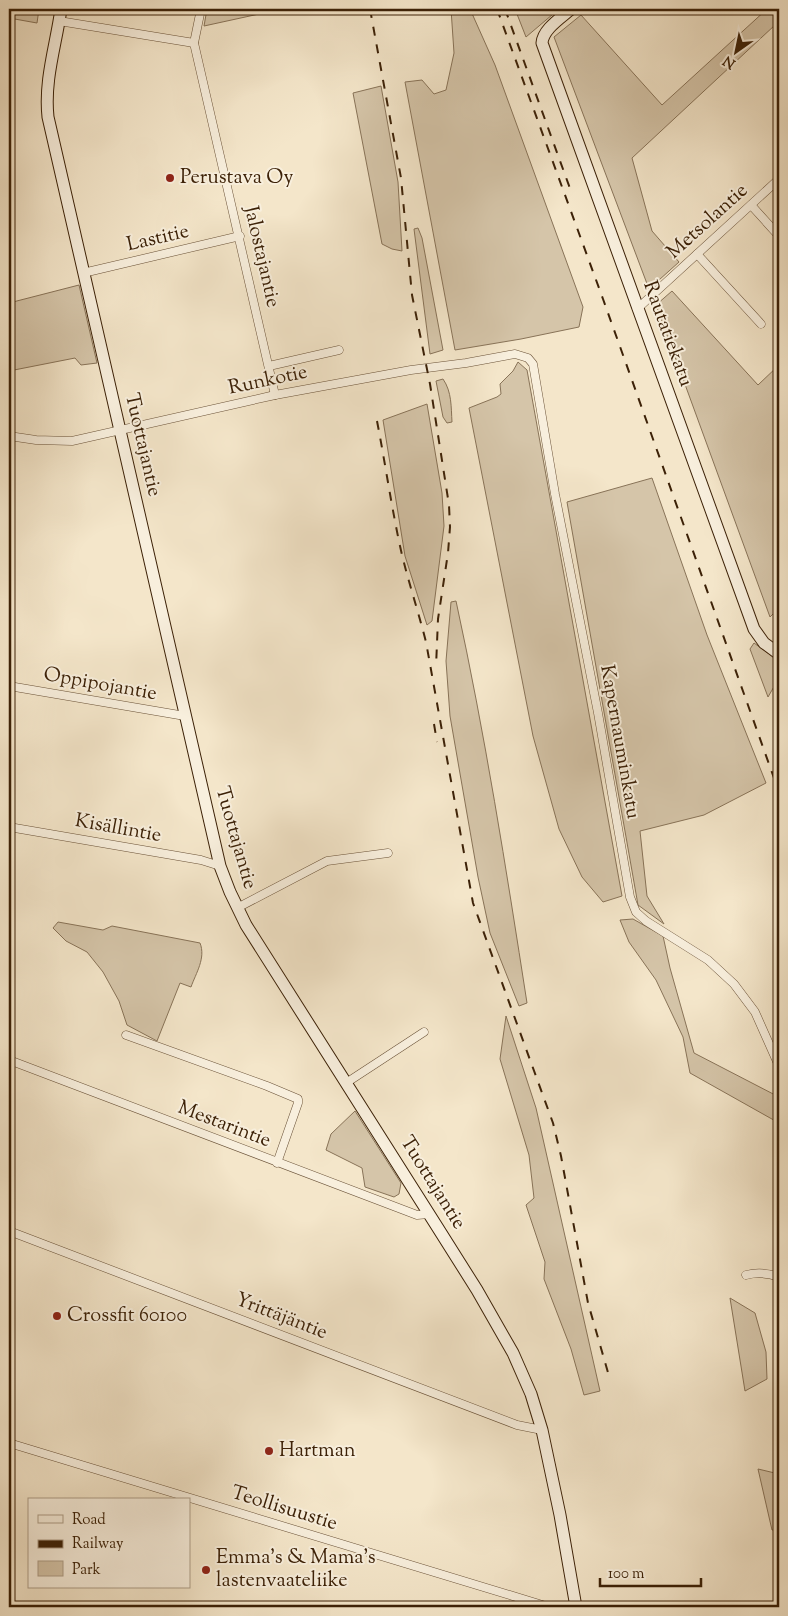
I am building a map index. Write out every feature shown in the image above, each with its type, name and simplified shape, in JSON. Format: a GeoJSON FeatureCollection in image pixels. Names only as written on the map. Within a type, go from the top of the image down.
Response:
{"type":"FeatureCollection","features":[{"type":"Feature","properties":{"kind":"street","name":"Tuottajantie"},"geometry":{"type":"LineString","coordinates":[[61,9],[48,78],[46,99],[48,117],[220,866],[246,925],[477,1290],[513,1353],[531,1394],[542,1430],[560,1515],[576,1607]]}},
{"type":"Feature","properties":{"kind":"street","name":"Jalostajantie"},"geometry":{"type":"LineString","coordinates":[[201,9],[194,43],[276,395]]}},
{"type":"Feature","properties":{"kind":"street","name":"Rautatiekatu"},"geometry":{"type":"LineString","coordinates":[[571,9],[544,36],[542,43],[754,629],[764,643],[779,654]]}},
{"type":"Feature","properties":{"kind":"street"},"geometry":{"type":"LineString","coordinates":[[59,21],[194,43]]}},
{"type":"Feature","properties":{"kind":"street","name":"Metsolantie"},"geometry":{"type":"LineString","coordinates":[[637,308],[779,179]]}},
{"type":"Feature","properties":{"kind":"street"},"geometry":{"type":"LineString","coordinates":[[751,205],[779,236]]}},
{"type":"Feature","properties":{"kind":"street","name":"Lastitie"},"geometry":{"type":"LineString","coordinates":[[83,273],[240,236]]}},
{"type":"Feature","properties":{"kind":"street"},"geometry":{"type":"LineString","coordinates":[[697,254],[761,324]]}},
{"type":"Feature","properties":{"kind":"street"},"geometry":{"type":"LineString","coordinates":[[269,366],[339,350]]}},
{"type":"Feature","properties":{"kind":"street","name":"Runkotie"},"geometry":{"type":"LineString","coordinates":[[9,436],[72,442],[276,395],[411,370],[515,354],[528,358],[532,364]]}},
{"type":"Feature","properties":{"kind":"street","name":"Kapernauminkatu"},"geometry":{"type":"LineString","coordinates":[[532,364],[555,494],[598,713],[631,902],[636,912],[646,920],[708,960],[734,984],[755,1012],[779,1066]]}},
{"type":"Feature","properties":{"kind":"street","name":"Oppipojantie"},"geometry":{"type":"LineString","coordinates":[[9,686],[185,716]]}},
{"type":"Feature","properties":{"kind":"street","name":"Kisällintie"},"geometry":{"type":"LineString","coordinates":[[9,827],[201,860],[220,866]]}},
{"type":"Feature","properties":{"kind":"street"},"geometry":{"type":"LineString","coordinates":[[237,908],[326,861],[388,853]]}},
{"type":"Feature","properties":{"kind":"street"},"geometry":{"type":"LineString","coordinates":[[346,1083],[424,1032]]}},
{"type":"Feature","properties":{"kind":"street"},"geometry":{"type":"LineString","coordinates":[[126,1035],[298,1099],[278,1163]]}},
{"type":"Feature","properties":{"kind":"street","name":"Mestarintie"},"geometry":{"type":"LineString","coordinates":[[9,1060],[417,1215],[429,1214]]}},
{"type":"Feature","properties":{"kind":"street","name":"Yrittäjäntie"},"geometry":{"type":"LineString","coordinates":[[9,1231],[517,1424],[542,1430]]}},
{"type":"Feature","properties":{"kind":"street"},"geometry":{"type":"LineString","coordinates":[[746,1275],[756,1272],[779,1277]]}},
{"type":"Feature","properties":{"kind":"street","name":"Teollisuustie"},"geometry":{"type":"LineString","coordinates":[[9,1443],[549,1607]]}},
{"type":"Feature","properties":{"kind":"green space"},"geometry":{"type":"Polygon","coordinates":[[[9,9],[39,9],[37,23],[9,18],[9,9]]]}},
{"type":"Feature","properties":{"kind":"green space"},"geometry":{"type":"Polygon","coordinates":[[[207,9],[282,9],[204,26],[207,9]]]}},
{"type":"Feature","properties":{"kind":"green space"},"geometry":{"type":"Polygon","coordinates":[[[451,9],[470,9],[495,65],[583,307],[579,327],[455,350],[405,82],[422,80],[434,94],[446,90],[454,53],[451,9]]]}},
{"type":"Feature","properties":{"kind":"green space"},"geometry":{"type":"Polygon","coordinates":[[[515,9],[559,9],[526,37],[515,9]]]}},
{"type":"Feature","properties":{"kind":"green space"},"geometry":{"type":"Polygon","coordinates":[[[767,9],[779,9],[779,29],[775,25],[632,158],[652,231],[679,262],[649,289],[554,37],[581,15],[662,105],[767,9]]]}},
{"type":"Feature","properties":{"kind":"green space"},"geometry":{"type":"Polygon","coordinates":[[[381,86],[398,182],[402,251],[382,244],[353,93],[381,86]]]}},
{"type":"Feature","properties":{"kind":"green space"},"geometry":{"type":"Polygon","coordinates":[[[418,228],[422,238],[443,350],[430,354],[414,229],[418,228]]]}},
{"type":"Feature","properties":{"kind":"green space"},"geometry":{"type":"Polygon","coordinates":[[[79,285],[97,363],[81,365],[75,358],[9,371],[9,303],[79,285]]]}},
{"type":"Feature","properties":{"kind":"green space"},"geometry":{"type":"Polygon","coordinates":[[[672,291],[758,385],[779,365],[779,608],[770,617],[656,305],[672,291]]]}},
{"type":"Feature","properties":{"kind":"green space"},"geometry":{"type":"Polygon","coordinates":[[[518,362],[527,370],[622,896],[603,902],[582,877],[559,829],[533,736],[469,408],[501,394],[500,384],[513,371],[518,362]]]}},
{"type":"Feature","properties":{"kind":"green space"},"geometry":{"type":"Polygon","coordinates":[[[443,379],[450,394],[451,405],[452,422],[447,423],[443,417],[436,381],[443,379]]]}},
{"type":"Feature","properties":{"kind":"green space"},"geometry":{"type":"Polygon","coordinates":[[[427,404],[442,493],[444,526],[432,621],[427,625],[405,556],[383,420],[427,404]]]}},
{"type":"Feature","properties":{"kind":"green space"},"geometry":{"type":"Polygon","coordinates":[[[652,478],[707,635],[766,783],[704,815],[640,831],[647,896],[664,924],[638,905],[567,502],[652,478]]]}},
{"type":"Feature","properties":{"kind":"green space"},"geometry":{"type":"Polygon","coordinates":[[[456,601],[486,751],[527,1003],[519,1006],[490,933],[478,877],[450,716],[446,661],[451,602],[456,601]]]}},
{"type":"Feature","properties":{"kind":"green space"},"geometry":{"type":"Polygon","coordinates":[[[754,643],[779,661],[779,678],[768,697],[750,649],[754,643]]]}},
{"type":"Feature","properties":{"kind":"green space"},"geometry":{"type":"Polygon","coordinates":[[[633,919],[663,936],[694,1053],[779,1097],[779,1123],[690,1073],[683,1037],[656,980],[629,942],[620,920],[633,919]]]}},
{"type":"Feature","properties":{"kind":"green space"},"geometry":{"type":"Polygon","coordinates":[[[58,922],[103,930],[112,926],[200,943],[202,949],[201,960],[191,987],[180,983],[157,1041],[127,1025],[119,1001],[103,972],[87,952],[66,941],[53,928],[58,922]]]}},
{"type":"Feature","properties":{"kind":"green space"},"geometry":{"type":"Polygon","coordinates":[[[506,1016],[536,1108],[600,1391],[584,1395],[571,1349],[544,1279],[545,1262],[526,1205],[534,1198],[529,1155],[500,1059],[506,1016]]]}},
{"type":"Feature","properties":{"kind":"green space"},"geometry":{"type":"Polygon","coordinates":[[[355,1111],[401,1183],[399,1194],[394,1197],[365,1187],[362,1168],[326,1150],[331,1134],[355,1111]]]}},
{"type":"Feature","properties":{"kind":"green space"},"geometry":{"type":"Polygon","coordinates":[[[730,1298],[755,1313],[766,1352],[767,1379],[745,1391],[730,1298]]]}},
{"type":"Feature","properties":{"kind":"green space"},"geometry":{"type":"Polygon","coordinates":[[[758,1469],[779,1474],[779,1530],[772,1530],[758,1469]]]}},
{"type":"Feature","properties":{"kind":"railway"},"geometry":{"type":"LineString","coordinates":[[370,9],[401,178],[412,295],[430,384],[449,505],[448,553],[438,619],[436,667]]}},
{"type":"Feature","properties":{"kind":"railway"},"geometry":{"type":"LineString","coordinates":[[497,9],[779,792]]}},
{"type":"Feature","properties":{"kind":"railway"},"geometry":{"type":"LineString","coordinates":[[505,9],[572,194]]}},
{"type":"Feature","properties":{"kind":"railway"},"geometry":{"type":"LineString","coordinates":[[377,421],[400,546],[426,642],[473,903],[553,1123],[561,1156],[588,1303],[609,1376]]}},
{"type":"Feature","properties":{"kind":"railway"},"geometry":{"type":"LineString","coordinates":[[434,724],[437,742]]}},
{"type":"Feature","properties":{"kind":"place","name":"Perustava Oy"},"geometry":{"type":"Point","coordinates":[170,178]}},
{"type":"Feature","properties":{"kind":"place","name":"Crossfit 60100"},"geometry":{"type":"Point","coordinates":[57,1316]}},
{"type":"Feature","properties":{"kind":"place","name":"Hartman"},"geometry":{"type":"Point","coordinates":[269,1451]}},
{"type":"Feature","properties":{"kind":"place","name":"Emma's & Mama's lastenvaateliike"},"geometry":{"type":"Point","coordinates":[206,1570]}}]}
